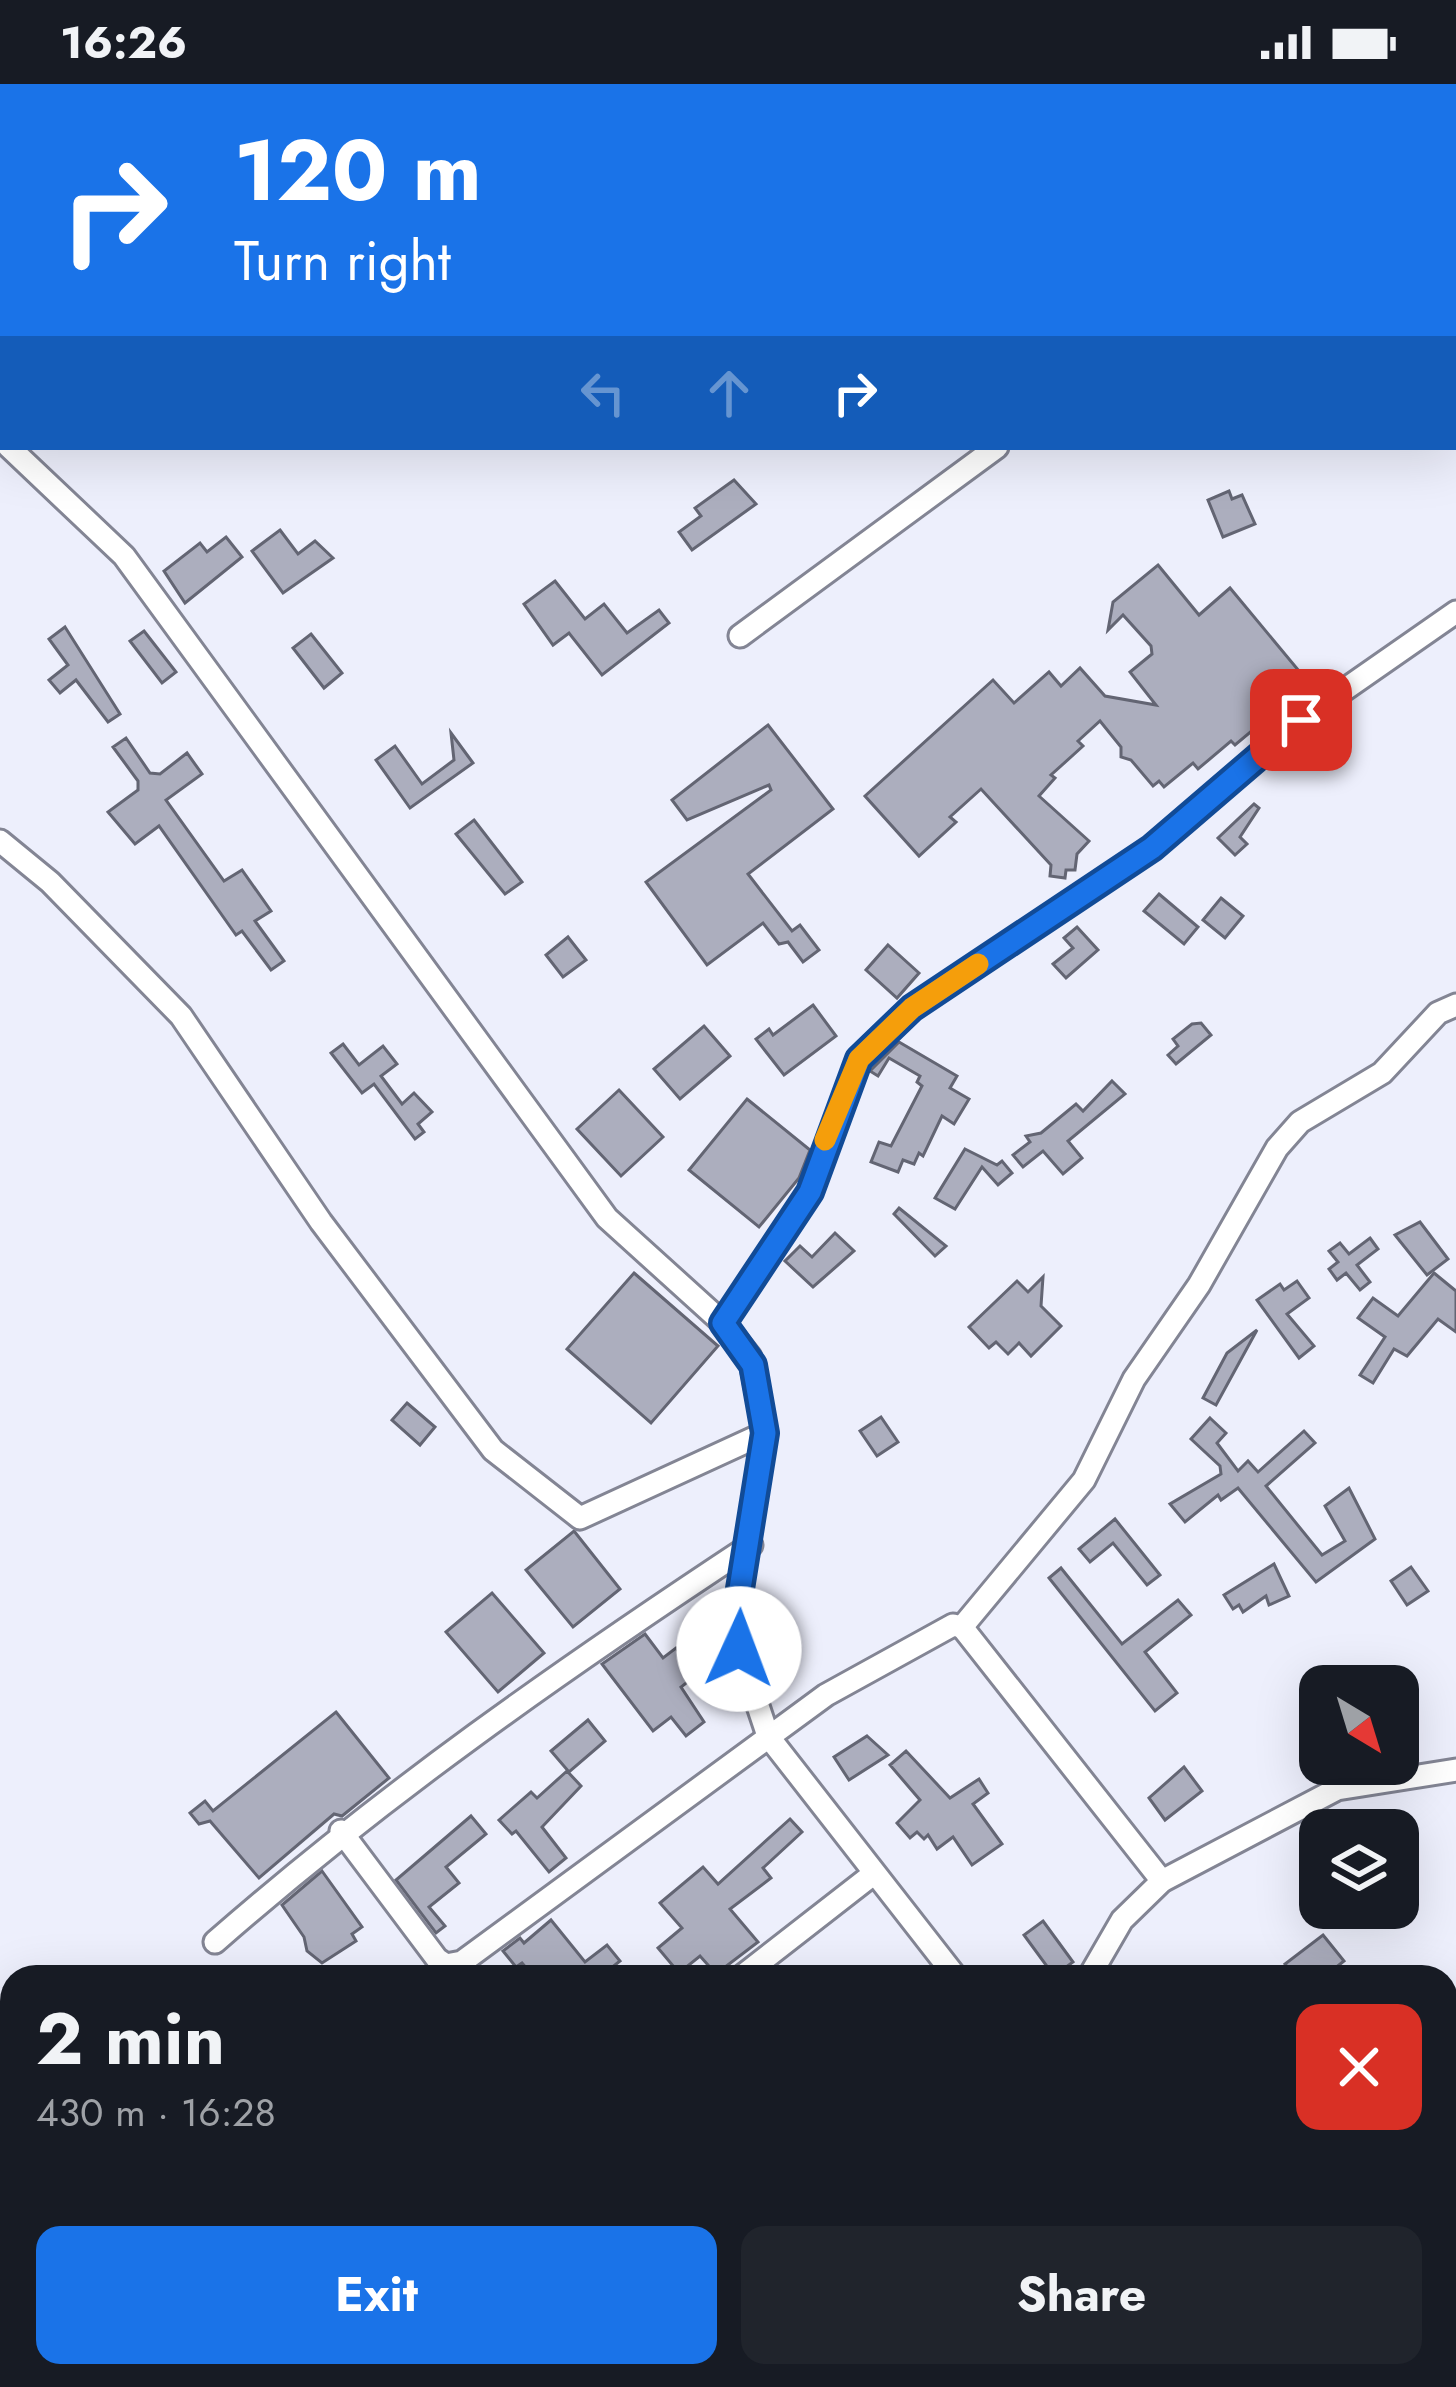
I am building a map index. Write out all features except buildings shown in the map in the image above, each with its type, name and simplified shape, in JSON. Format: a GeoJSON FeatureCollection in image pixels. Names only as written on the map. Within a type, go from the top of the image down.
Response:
{"type":"FeatureCollection","features":[{"type":"Feature","properties":{"kind":"street"},"geometry":{"type":"LineString","coordinates":[[12,450],[124,556],[607,1218],[723,1323],[753,1365],[765,1433],[751,1545],[735,1620],[739,1649],[768,1736],[946,1965]]}},
{"type":"Feature","properties":{"kind":"street"},"geometry":{"type":"LineString","coordinates":[[740,636],[994,450]]}},
{"type":"Feature","properties":{"kind":"street"},"geometry":{"type":"LineString","coordinates":[[723,1323],[810,1192],[859,1059],[912,1008],[1152,848],[1301,720],[1456,612]]}},
{"type":"Feature","properties":{"kind":"street"},"geometry":{"type":"LineString","coordinates":[[0,841],[50,882],[181,1016],[321,1222],[494,1450],[580,1518],[765,1433]]}},
{"type":"Feature","properties":{"kind":"street"},"geometry":{"type":"LineString","coordinates":[[962,1627],[1084,1480],[1134,1379],[1199,1285],[1277,1148],[1300,1122],[1382,1072],[1438,1013],[1456,1005]]}},
{"type":"Feature","properties":{"kind":"street"},"geometry":{"type":"LineString","coordinates":[[214,1942],[341,1831],[580,1658],[751,1545]]}},
{"type":"Feature","properties":{"kind":"street"},"geometry":{"type":"LineString","coordinates":[[460,1965],[826,1695],[953,1625],[962,1627],[1162,1881]]}},
{"type":"Feature","properties":{"kind":"street"},"geometry":{"type":"LineString","coordinates":[[1095,1965],[1122,1920],[1162,1881],[1337,1789],[1456,1770]]}},
{"type":"Feature","properties":{"kind":"street"},"geometry":{"type":"LineString","coordinates":[[341,1831],[446,1965]]}},
{"type":"Feature","properties":{"kind":"street"},"geometry":{"type":"LineString","coordinates":[[756,1965],[872,1875]]}},
{"type":"Feature","properties":{"kind":"slow traffic"},"geometry":{"type":"LineString","coordinates":[[825,1140],[859,1059],[912,1008],[978,964]]}},
{"type":"Feature","properties":{"kind":"route"},"geometry":{"type":"LineString","coordinates":[[739,1649],[735,1620],[751,1545],[765,1433],[750,1357],[723,1323],[781,1243],[810,1192],[826,1136],[859,1059],[912,1008],[1152,848],[1301,720]]}}]}
